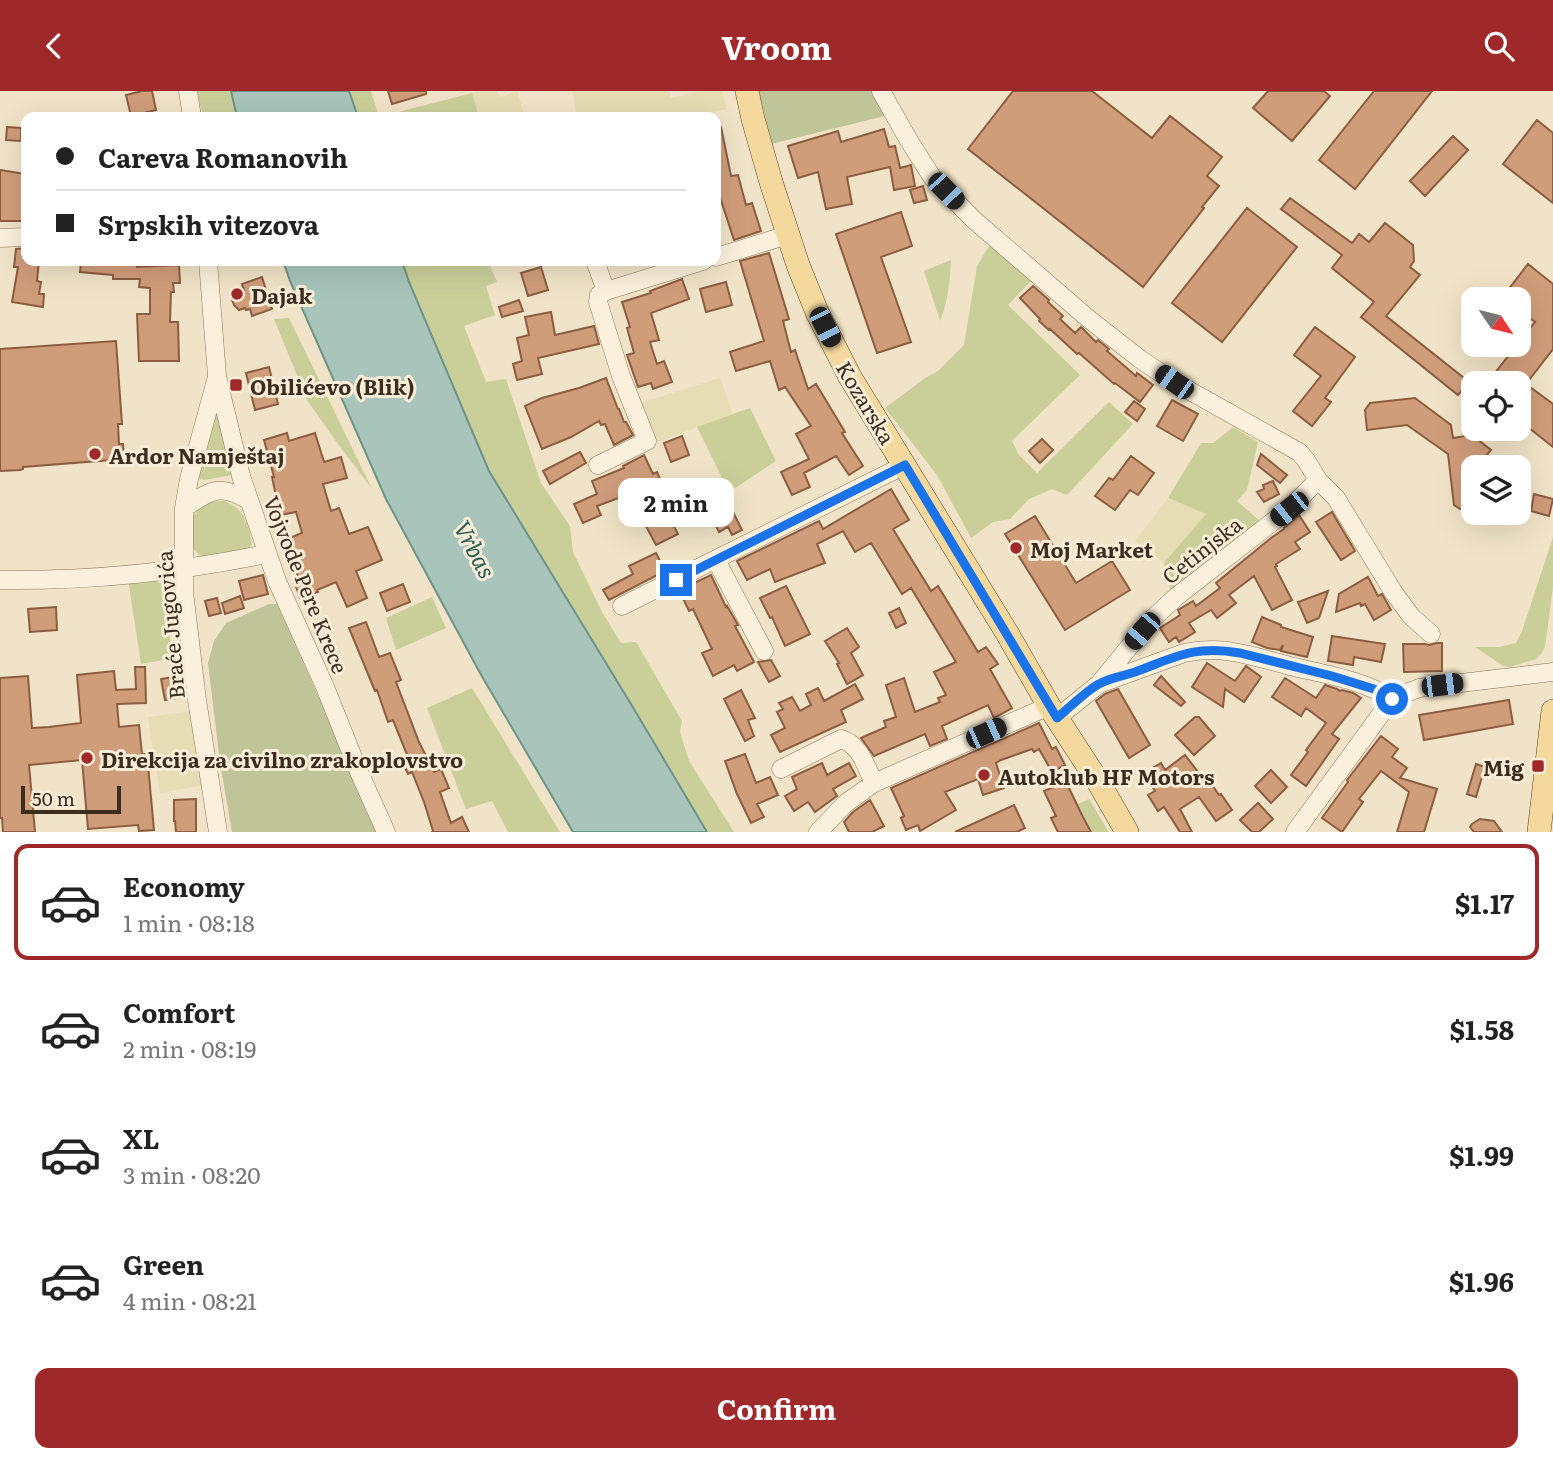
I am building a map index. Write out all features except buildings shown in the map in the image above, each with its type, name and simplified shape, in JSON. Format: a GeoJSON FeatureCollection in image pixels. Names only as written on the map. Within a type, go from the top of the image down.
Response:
{"type":"FeatureCollection","features":[{"type":"Feature","properties":{"kind":"main road","name":"Kozarska"},"geometry":{"type":"LineString","coordinates":[[747,91],[798,265],[817,312],[850,377],[1127,832]]}},
{"type":"Feature","properties":{"kind":"main road"},"geometry":{"type":"LineString","coordinates":[[1539,832],[1553,711]]}},
{"type":"Feature","properties":{"kind":"street"},"geometry":{"type":"LineString","coordinates":[[188,91],[191,112]]}},
{"type":"Feature","properties":{"kind":"street"},"geometry":{"type":"LineString","coordinates":[[881,91],[932,177],[974,220],[1112,338],[1174,382],[1291,446],[1306,460],[1318,480],[1336,498],[1394,593],[1411,616],[1431,633]]}},
{"type":"Feature","properties":{"kind":"street"},"geometry":{"type":"LineString","coordinates":[[721,255],[788,235]]}},
{"type":"Feature","properties":{"kind":"street"},"geometry":{"type":"LineString","coordinates":[[0,237],[21,237]]}},
{"type":"Feature","properties":{"kind":"street","name":"Vojvode Pere Krece"},"geometry":{"type":"LineString","coordinates":[[208,266],[217,376],[248,500],[266,554],[386,832]]}},
{"type":"Feature","properties":{"kind":"street"},"geometry":{"type":"LineString","coordinates":[[597,266],[606,291]]}},
{"type":"Feature","properties":{"kind":"street"},"geometry":{"type":"LineString","coordinates":[[598,465],[647,441],[621,376],[598,302],[599,295],[687,266]]}},
{"type":"Feature","properties":{"kind":"street","name":"Braće Jugovića"},"geometry":{"type":"LineString","coordinates":[[217,376],[195,453],[184,508],[184,592],[197,700],[218,832]]}},
{"type":"Feature","properties":{"kind":"street"},"geometry":{"type":"LineString","coordinates":[[622,606],[905,465]]}},
{"type":"Feature","properties":{"kind":"street","name":"Cetinjska"},"geometry":{"type":"LineString","coordinates":[[818,832],[846,803],[874,783],[1053,712],[1099,684],[1152,619],[1176,597],[1289,509],[1318,480]]}},
{"type":"Feature","properties":{"kind":"street"},"geometry":{"type":"LineString","coordinates":[[184,508],[213,491],[232,491],[248,500]]}},
{"type":"Feature","properties":{"kind":"street"},"geometry":{"type":"LineString","coordinates":[[0,580],[58,580],[207,566],[266,554]]}},
{"type":"Feature","properties":{"kind":"street"},"geometry":{"type":"LineString","coordinates":[[716,560],[764,651]]}},
{"type":"Feature","properties":{"kind":"street"},"geometry":{"type":"LineString","coordinates":[[1099,684],[1184,653],[1213,650],[1240,653],[1332,676],[1377,690],[1392,699]]}},
{"type":"Feature","properties":{"kind":"street"},"geometry":{"type":"LineString","coordinates":[[1295,832],[1392,699],[1419,688],[1553,672]]}},
{"type":"Feature","properties":{"kind":"street"},"geometry":{"type":"LineString","coordinates":[[781,769],[845,740],[855,747],[874,783]]}},
{"type":"Feature","properties":{"kind":"shaded area"},"geometry":{"type":"Polygon","coordinates":[[[497,91],[501,97],[517,91],[523,112],[478,112],[472,93],[497,91]]]}},
{"type":"Feature","properties":{"kind":"shaded area"},"geometry":{"type":"Polygon","coordinates":[[[572,91],[669,91],[671,98],[699,91],[722,91],[727,109],[712,112],[576,112],[572,91]]]}},
{"type":"Feature","properties":{"kind":"shaded area"},"geometry":{"type":"Polygon","coordinates":[[[720,378],[733,414],[655,443],[641,403],[720,378]]]}},
{"type":"Feature","properties":{"kind":"shaded area"},"geometry":{"type":"Polygon","coordinates":[[[1168,498],[1206,514],[1164,563],[1135,541],[1168,498]]]}},
{"type":"Feature","properties":{"kind":"shaded area"},"geometry":{"type":"Polygon","coordinates":[[[191,711],[204,785],[160,793],[148,717],[191,711]]]}},
{"type":"Feature","properties":{"kind":"green space"},"geometry":{"type":"Polygon","coordinates":[[[197,91],[231,91],[236,112],[202,112],[197,91]]]}},
{"type":"Feature","properties":{"kind":"green space"},"geometry":{"type":"Polygon","coordinates":[[[349,91],[371,91],[377,112],[356,112],[349,91]]]}},
{"type":"Feature","properties":{"kind":"green space"},"geometry":{"type":"Polygon","coordinates":[[[759,91],[875,91],[889,115],[771,144],[759,91]]]}},
{"type":"Feature","properties":{"kind":"green space"},"geometry":{"type":"Polygon","coordinates":[[[472,93],[478,112],[398,112],[472,93]]]}},
{"type":"Feature","properties":{"kind":"green space"},"geometry":{"type":"Polygon","coordinates":[[[991,243],[1034,278],[1008,305],[1080,375],[1012,441],[1019,455],[1037,473],[1109,402],[1133,424],[1067,495],[1052,489],[1029,499],[1010,519],[993,522],[971,538],[937,475],[885,408],[938,371],[964,345],[977,266],[991,243]]]}},
{"type":"Feature","properties":{"kind":"green space"},"geometry":{"type":"Polygon","coordinates":[[[951,260],[948,291],[940,321],[924,271],[951,260]]]}},
{"type":"Feature","properties":{"kind":"green space"},"geometry":{"type":"Polygon","coordinates":[[[404,266],[490,266],[497,282],[486,286],[495,315],[464,326],[486,382],[506,379],[541,483],[570,526],[573,552],[602,612],[621,643],[636,642],[682,721],[680,732],[689,761],[734,832],[707,832],[489,471],[404,266]]]}},
{"type":"Feature","properties":{"kind":"green space"},"geometry":{"type":"Polygon","coordinates":[[[289,318],[372,489],[307,400],[274,319],[289,318]]]}},
{"type":"Feature","properties":{"kind":"green space"},"geometry":{"type":"Polygon","coordinates":[[[750,408],[776,461],[729,492],[697,427],[750,408]]]}},
{"type":"Feature","properties":{"kind":"green space"},"geometry":{"type":"Polygon","coordinates":[[[215,409],[232,475],[205,480],[195,478],[215,409]]]}},
{"type":"Feature","properties":{"kind":"green space"},"geometry":{"type":"Polygon","coordinates":[[[1233,427],[1258,442],[1247,490],[1237,501],[1262,523],[1173,594],[1167,581],[1164,563],[1206,514],[1168,498],[1201,443],[1213,443],[1233,427]]]}},
{"type":"Feature","properties":{"kind":"green space"},"geometry":{"type":"Polygon","coordinates":[[[224,501],[241,512],[252,544],[248,550],[204,557],[196,553],[190,539],[192,519],[205,505],[224,501]]]}},
{"type":"Feature","properties":{"kind":"green space"},"geometry":{"type":"Polygon","coordinates":[[[1553,537],[1553,587],[1545,647],[1536,659],[1510,667],[1503,666],[1475,647],[1499,647],[1516,643],[1553,537]]]}},
{"type":"Feature","properties":{"kind":"green space"},"geometry":{"type":"Polygon","coordinates":[[[157,581],[163,586],[174,658],[141,664],[129,584],[157,581]]]}},
{"type":"Feature","properties":{"kind":"green space"},"geometry":{"type":"Polygon","coordinates":[[[432,597],[446,628],[396,650],[386,618],[432,597]]]}},
{"type":"Feature","properties":{"kind":"green space"},"geometry":{"type":"Polygon","coordinates":[[[269,604],[277,604],[379,832],[232,832],[220,763],[208,663],[214,641],[226,623],[269,604]]]}},
{"type":"Feature","properties":{"kind":"green space"},"geometry":{"type":"Polygon","coordinates":[[[472,688],[560,832],[508,832],[492,801],[466,809],[427,708],[472,688]]]}},
{"type":"Feature","properties":{"kind":"green space"},"geometry":{"type":"Polygon","coordinates":[[[1089,799],[1109,832],[1092,832],[1078,804],[1089,799]]]}},
{"type":"Feature","properties":{"kind":"water"},"geometry":{"type":"Polygon","coordinates":[[[231,91],[349,91],[356,112],[236,112],[231,91]]]}},
{"type":"Feature","properties":{"kind":"water","name":"Vrbas"},"geometry":{"type":"Polygon","coordinates":[[[285,266],[404,266],[489,471],[707,832],[573,832],[480,673],[386,499],[285,266]]]}},
{"type":"Feature","properties":{"kind":"place","name":"Dajak"},"geometry":{"type":"Point","coordinates":[237,294]}},
{"type":"Feature","properties":{"kind":"place","name":"Obilićevo (Blik)"},"geometry":{"type":"Point","coordinates":[236,385]}},
{"type":"Feature","properties":{"kind":"place","name":"Ardor Namještaj"},"geometry":{"type":"Point","coordinates":[95,454]}},
{"type":"Feature","properties":{"kind":"place","name":"Moj Market"},"geometry":{"type":"Point","coordinates":[1016,548]}},
{"type":"Feature","properties":{"kind":"place","name":"Direkcija za civilno zrakoplovstvo"},"geometry":{"type":"Point","coordinates":[87,758]}},
{"type":"Feature","properties":{"kind":"place","name":"Mig"},"geometry":{"type":"Point","coordinates":[1538,766]}},
{"type":"Feature","properties":{"kind":"place","name":"Autoklub HF Motors"},"geometry":{"type":"Point","coordinates":[984,775]}},
{"type":"Feature","properties":{"kind":"route"},"geometry":{"type":"LineString","coordinates":[[676,580],[905,465],[1057,718],[1099,684],[1164,659],[1199,650],[1240,653],[1332,676],[1377,690],[1392,699]]}}]}
